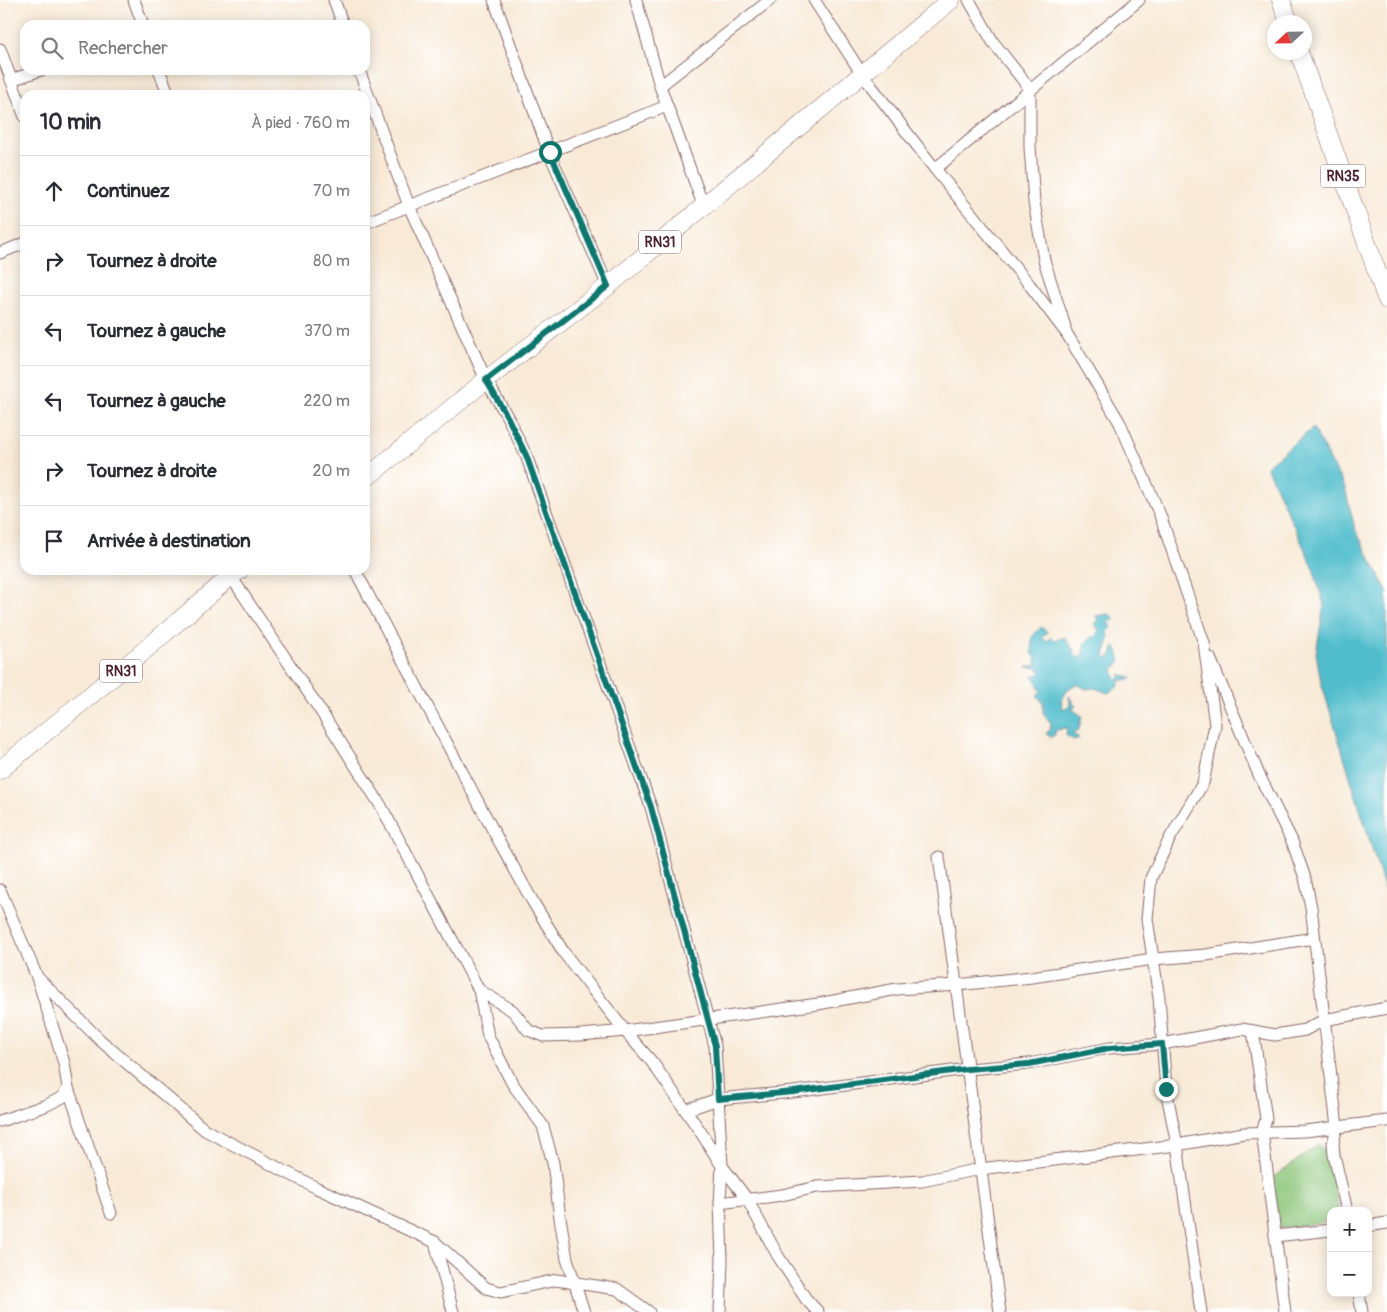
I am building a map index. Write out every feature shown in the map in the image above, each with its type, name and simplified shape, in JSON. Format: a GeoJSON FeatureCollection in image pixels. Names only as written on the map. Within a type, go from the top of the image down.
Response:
{"type":"FeatureCollection","features":[{"type":"Feature","properties":{"kind":"main road","name":"RN31"},"geometry":{"type":"LineString","coordinates":[[370,475],[486,380],[608,286],[952,0]]}},
{"type":"Feature","properties":{"kind":"main road"},"geometry":{"type":"LineString","coordinates":[[1281,0],[1286,15]]}},
{"type":"Feature","properties":{"kind":"main road","name":"RN35"},"geometry":{"type":"LineString","coordinates":[[1302,60],[1387,300]]}},
{"type":"Feature","properties":{"kind":"main road","name":"RN31"},"geometry":{"type":"LineString","coordinates":[[0,770],[138,656],[230,575]]}},
{"type":"Feature","properties":{"kind":"street"},"geometry":{"type":"LineString","coordinates":[[134,0],[141,20]]}},
{"type":"Feature","properties":{"kind":"street"},"geometry":{"type":"LineString","coordinates":[[334,0],[341,20]]}},
{"type":"Feature","properties":{"kind":"street"},"geometry":{"type":"LineString","coordinates":[[494,0],[550,152],[608,286]]}},
{"type":"Feature","properties":{"kind":"street"},"geometry":{"type":"LineString","coordinates":[[636,0],[660,86],[703,206]]}},
{"type":"Feature","properties":{"kind":"street"},"geometry":{"type":"LineString","coordinates":[[660,86],[770,0]]}},
{"type":"Feature","properties":{"kind":"street"},"geometry":{"type":"LineString","coordinates":[[814,0],[862,74],[1067,334],[1120,423],[1160,515],[1204,643],[1259,775],[1292,841],[1305,878],[1311,907],[1337,1127],[1333,1143],[1334,1156],[1347,1207]]}},
{"type":"Feature","properties":{"kind":"street"},"geometry":{"type":"LineString","coordinates":[[968,0],[993,42],[1030,89],[1030,147],[1034,202],[1044,260],[1067,334]]}},
{"type":"Feature","properties":{"kind":"street"},"geometry":{"type":"LineString","coordinates":[[935,169],[1139,0]]}},
{"type":"Feature","properties":{"kind":"street"},"geometry":{"type":"LineString","coordinates":[[0,49],[20,104]]}},
{"type":"Feature","properties":{"kind":"street"},"geometry":{"type":"LineString","coordinates":[[11,80],[26,75]]}},
{"type":"Feature","properties":{"kind":"street"},"geometry":{"type":"LineString","coordinates":[[161,75],[166,90]]}},
{"type":"Feature","properties":{"kind":"street"},"geometry":{"type":"LineString","coordinates":[[361,75],[366,90]]}},
{"type":"Feature","properties":{"kind":"street"},"geometry":{"type":"LineString","coordinates":[[370,100],[409,206],[486,380],[508,418],[526,455],[648,798],[715,1046],[722,1166],[720,1312]]}},
{"type":"Feature","properties":{"kind":"street"},"geometry":{"type":"LineString","coordinates":[[370,221],[667,106]]}},
{"type":"Feature","properties":{"kind":"street"},"geometry":{"type":"LineString","coordinates":[[0,253],[20,245]]}},
{"type":"Feature","properties":{"kind":"street"},"geometry":{"type":"LineString","coordinates":[[235,575],[381,806],[479,990],[488,1036],[512,1083],[543,1126],[553,1163],[567,1259],[584,1312]]}},
{"type":"Feature","properties":{"kind":"street"},"geometry":{"type":"LineString","coordinates":[[358,575],[490,826],[564,953],[625,1031],[652,1062],[686,1110],[722,1166],[747,1199],[778,1256],[806,1299],[818,1312]]}},
{"type":"Feature","properties":{"kind":"street"},"geometry":{"type":"LineString","coordinates":[[1201,1312],[1177,1145],[1166,1089],[1158,998],[1147,919],[1152,878],[1170,838],[1203,783],[1216,725],[1204,643]]}},
{"type":"Feature","properties":{"kind":"street"},"geometry":{"type":"LineString","coordinates":[[939,857],[1000,1312]]}},
{"type":"Feature","properties":{"kind":"street"},"geometry":{"type":"LineString","coordinates":[[0,890],[37,977],[64,1063],[68,1088],[112,1212]]}},
{"type":"Feature","properties":{"kind":"street"},"geometry":{"type":"LineString","coordinates":[[479,990],[513,1011],[528,1030],[543,1036],[581,1035],[625,1031],[818,1004],[897,989],[1032,977],[1153,959],[1206,956],[1314,938]]}},
{"type":"Feature","properties":{"kind":"street"},"geometry":{"type":"LineString","coordinates":[[37,977],[100,1040],[205,1130],[317,1188],[435,1242],[486,1288],[501,1292],[556,1280],[617,1289],[649,1312]]}},
{"type":"Feature","properties":{"kind":"street"},"geometry":{"type":"LineString","coordinates":[[686,1110],[718,1099],[793,1092],[967,1069],[1029,1064],[1109,1048],[1162,1044],[1242,1029],[1275,1035],[1305,1030],[1324,1020],[1387,1008]]}},
{"type":"Feature","properties":{"kind":"street"},"geometry":{"type":"LineString","coordinates":[[1253,1031],[1266,1120],[1262,1132],[1285,1312]]}},
{"type":"Feature","properties":{"kind":"street"},"geometry":{"type":"LineString","coordinates":[[0,1121],[47,1105],[63,1097],[68,1088]]}},
{"type":"Feature","properties":{"kind":"street"},"geometry":{"type":"LineString","coordinates":[[720,1203],[782,1195],[817,1187],[922,1181],[980,1169],[1177,1145],[1244,1133],[1305,1132],[1387,1121]]}},
{"type":"Feature","properties":{"kind":"street"},"geometry":{"type":"LineString","coordinates":[[1372,1225],[1387,1223]]}},
{"type":"Feature","properties":{"kind":"street"},"geometry":{"type":"LineString","coordinates":[[1275,1236],[1327,1230]]}},
{"type":"Feature","properties":{"kind":"street"},"geometry":{"type":"LineString","coordinates":[[435,1242],[454,1312]]}},
{"type":"Feature","properties":{"kind":"street"},"geometry":{"type":"LineString","coordinates":[[1360,1297],[1362,1312]]}},
{"type":"Feature","properties":{"kind":"green space"},"geometry":{"type":"Polygon","coordinates":[[[1319,1144],[1331,1160],[1338,1207],[1327,1207],[1327,1222],[1280,1229],[1272,1179],[1319,1144]]]}},
{"type":"Feature","properties":{"kind":"water"},"geometry":{"type":"Polygon","coordinates":[[[1313,428],[1345,488],[1355,529],[1387,591],[1387,897],[1321,682],[1316,653],[1324,605],[1312,565],[1266,466],[1313,428]]]}},
{"type":"Feature","properties":{"kind":"water"},"geometry":{"type":"Polygon","coordinates":[[[1108,614],[1113,616],[1114,621],[1108,621],[1112,627],[1108,632],[1109,638],[1105,657],[1108,658],[1112,655],[1114,647],[1117,648],[1121,661],[1113,670],[1116,679],[1120,678],[1120,674],[1133,678],[1121,680],[1118,687],[1108,693],[1094,688],[1086,689],[1077,684],[1069,688],[1061,701],[1063,709],[1070,705],[1069,696],[1076,706],[1072,709],[1082,716],[1078,732],[1072,733],[1079,738],[1074,740],[1066,735],[1067,727],[1055,731],[1055,735],[1051,737],[1046,734],[1050,729],[1051,723],[1043,714],[1043,703],[1037,695],[1041,691],[1033,676],[1041,674],[1038,668],[1027,667],[1037,665],[1032,653],[1032,637],[1041,627],[1048,632],[1042,637],[1047,642],[1051,637],[1055,640],[1065,637],[1077,658],[1084,655],[1084,645],[1091,637],[1095,637],[1099,630],[1095,622],[1099,620],[1095,616],[1108,614]]]}},
{"type":"Feature","properties":{"kind":"route"},"geometry":{"type":"LineString","coordinates":[[550,152],[608,286],[486,380],[508,418],[526,455],[651,807],[715,1046],[718,1099],[793,1092],[967,1069],[1029,1064],[1109,1048],[1162,1044],[1166,1089]]}}]}
